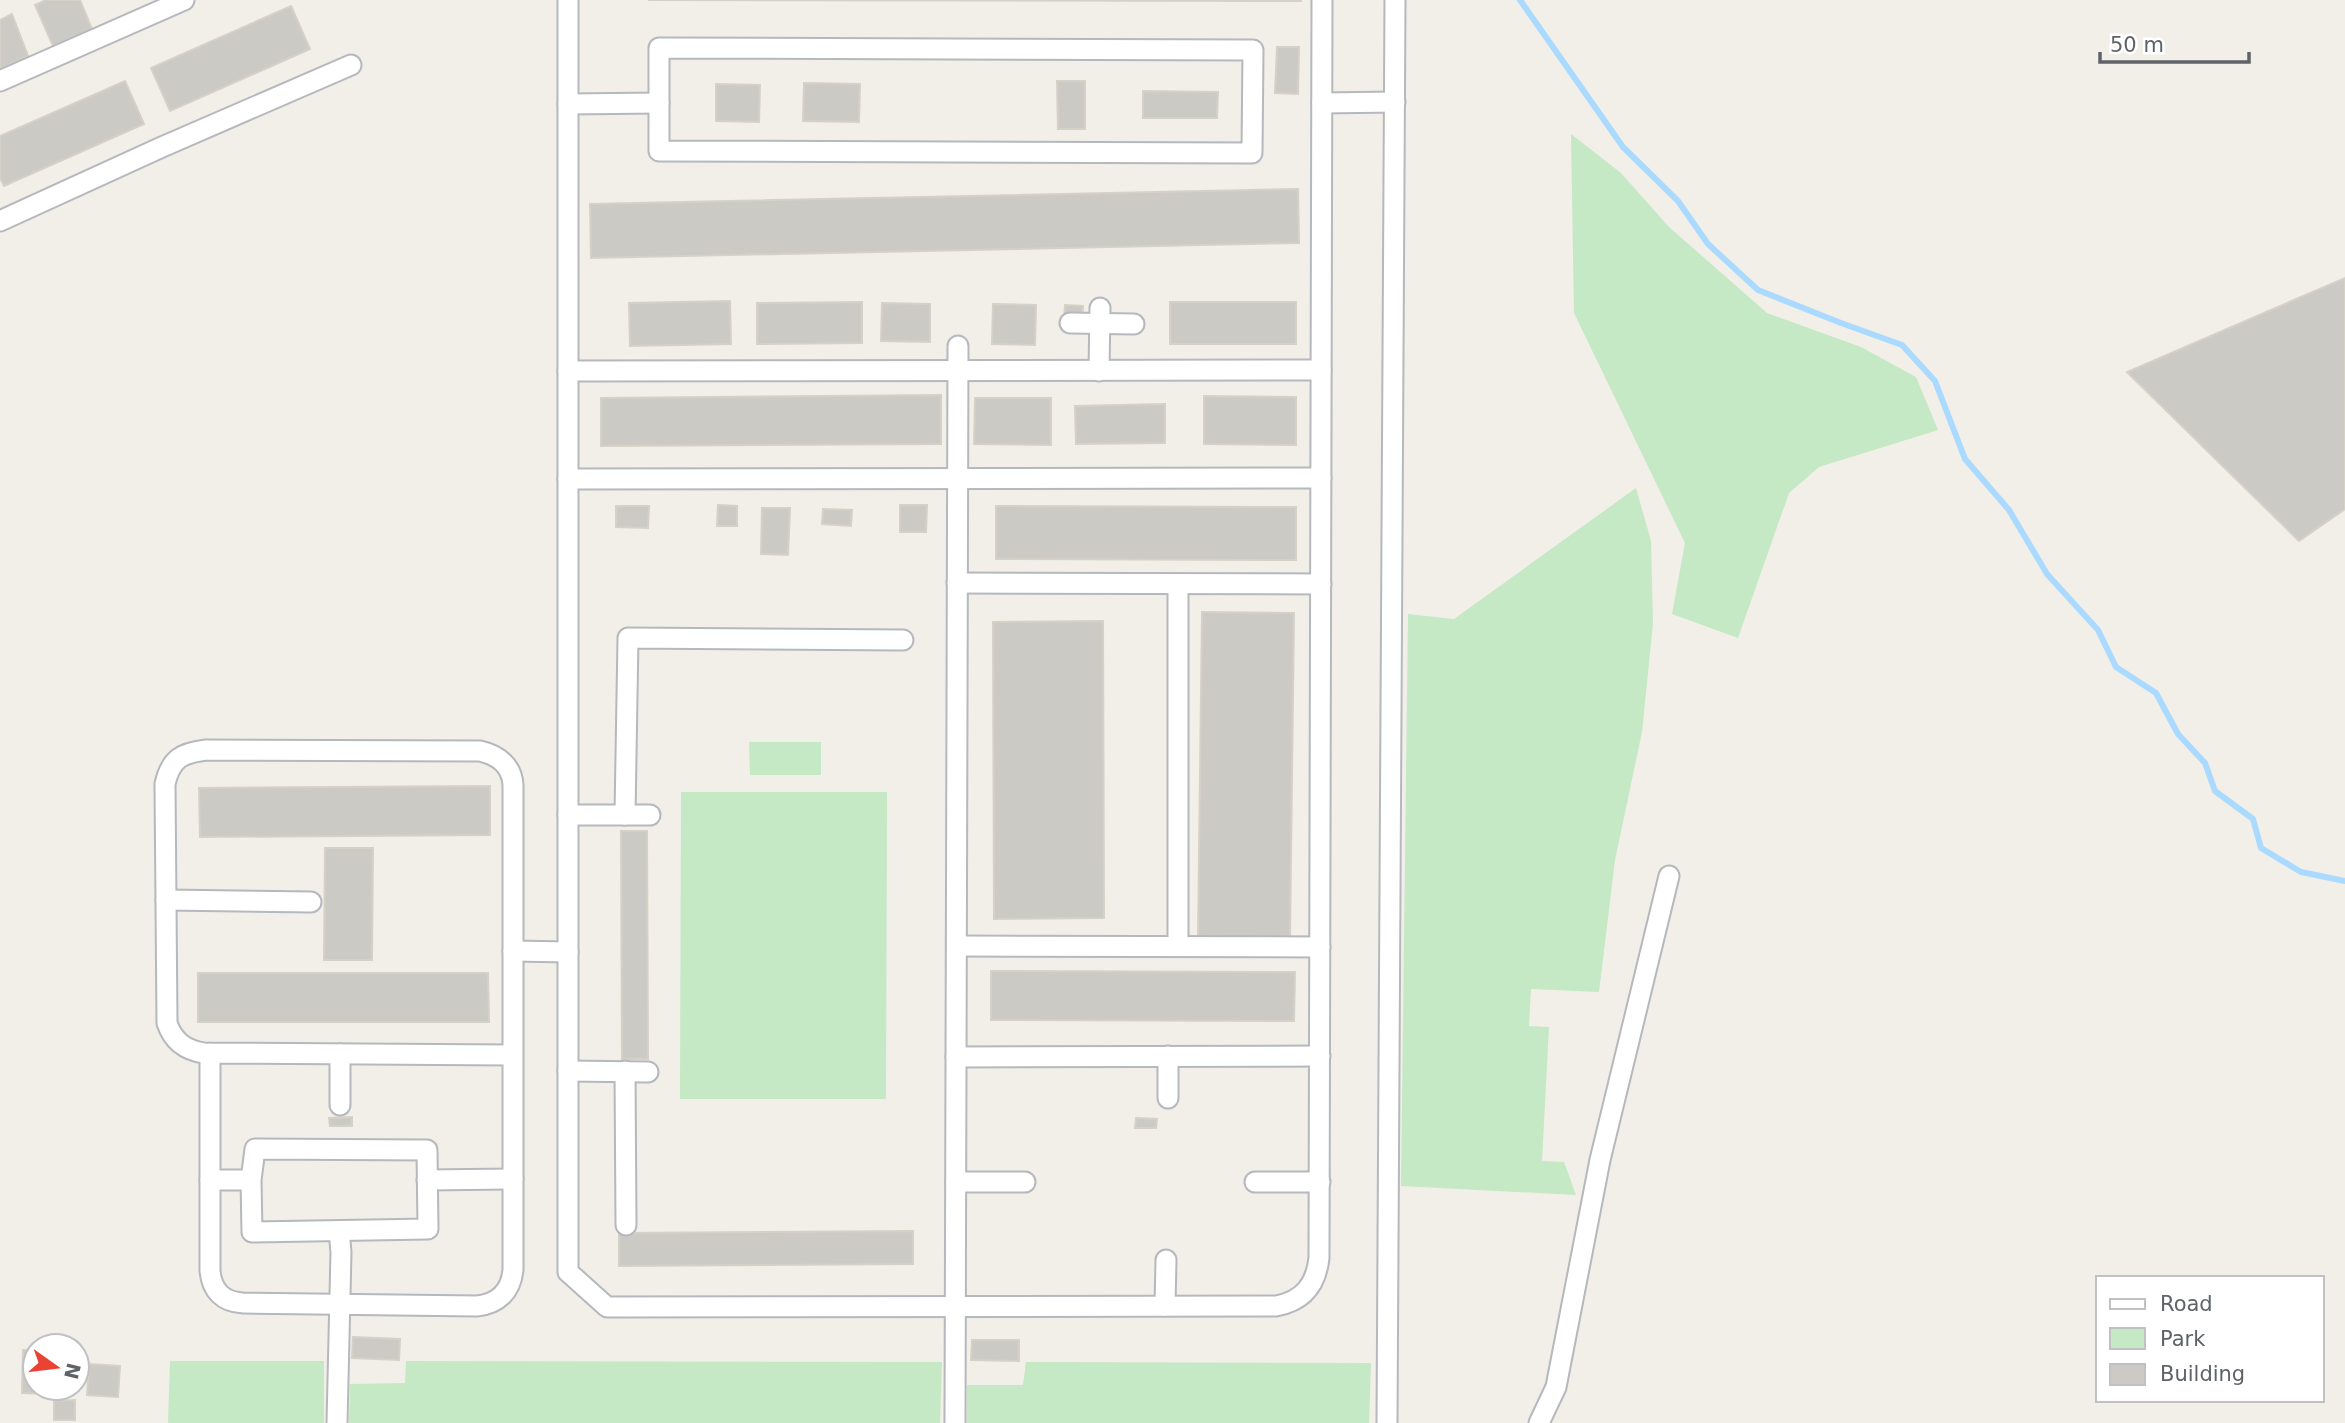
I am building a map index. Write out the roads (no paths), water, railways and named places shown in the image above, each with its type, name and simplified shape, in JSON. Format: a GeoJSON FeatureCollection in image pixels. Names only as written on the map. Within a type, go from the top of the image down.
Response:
{"type":"FeatureCollection","features":[{"type":"Feature","properties":{"kind":"street"},"geometry":{"type":"LineString","coordinates":[[0,81],[149,8],[184,0]]}},
{"type":"Feature","properties":{"kind":"street"},"geometry":{"type":"LineString","coordinates":[[568,0],[568,1272],[607,1307],[1276,1306],[1302,1297],[1313,1282],[1318,1266],[1320,1182],[1322,0]]}},
{"type":"Feature","properties":{"kind":"street"},"geometry":{"type":"LineString","coordinates":[[1387,1423],[1395,0]]}},
{"type":"Feature","properties":{"kind":"street"},"geometry":{"type":"LineString","coordinates":[[659,48],[1253,50],[1252,153],[659,151],[659,103],[659,48]]}},
{"type":"Feature","properties":{"kind":"street"},"geometry":{"type":"LineString","coordinates":[[0,221],[162,146],[351,65]]}},
{"type":"Feature","properties":{"kind":"street"},"geometry":{"type":"LineString","coordinates":[[1322,103],[1395,102]]}},
{"type":"Feature","properties":{"kind":"street"},"geometry":{"type":"LineString","coordinates":[[568,104],[659,103]]}},
{"type":"Feature","properties":{"kind":"street"},"geometry":{"type":"LineString","coordinates":[[1099,371],[1100,315]]}},
{"type":"Feature","properties":{"kind":"street"},"geometry":{"type":"LineString","coordinates":[[1070,323],[1100,315],[1134,324]]}},
{"type":"Feature","properties":{"kind":"street"},"geometry":{"type":"LineString","coordinates":[[955,1423],[958,346]]}},
{"type":"Feature","properties":{"kind":"street"},"geometry":{"type":"LineString","coordinates":[[568,371],[1321,370]]}},
{"type":"Feature","properties":{"kind":"street"},"geometry":{"type":"LineString","coordinates":[[568,479],[1321,478]]}},
{"type":"Feature","properties":{"kind":"street"},"geometry":{"type":"LineString","coordinates":[[957,583],[1321,584]]}},
{"type":"Feature","properties":{"kind":"street"},"geometry":{"type":"LineString","coordinates":[[1178,584],[1178,946]]}},
{"type":"Feature","properties":{"kind":"street"},"geometry":{"type":"LineString","coordinates":[[625,815],[628,638],[903,640]]}},
{"type":"Feature","properties":{"kind":"street"},"geometry":{"type":"LineString","coordinates":[[211,1053],[210,1271],[212,1284],[220,1294],[236,1303],[477,1306],[498,1299],[508,1289],[512,1276],[513,1180],[513,1055],[513,779],[504,763],[480,751],[206,750],[189,752],[175,761],[165,784],[167,1023],[177,1042],[190,1050],[211,1053],[513,1055]]}},
{"type":"Feature","properties":{"kind":"street"},"geometry":{"type":"LineString","coordinates":[[568,815],[650,815]]}},
{"type":"Feature","properties":{"kind":"street"},"geometry":{"type":"LineString","coordinates":[[1539,1423],[1556,1387],[1600,1160],[1669,876]]}},
{"type":"Feature","properties":{"kind":"street"},"geometry":{"type":"LineString","coordinates":[[166,900],[311,902]]}},
{"type":"Feature","properties":{"kind":"street"},"geometry":{"type":"LineString","coordinates":[[957,946],[1320,947]]}},
{"type":"Feature","properties":{"kind":"street"},"geometry":{"type":"LineString","coordinates":[[513,951],[568,952]]}},
{"type":"Feature","properties":{"kind":"street"},"geometry":{"type":"LineString","coordinates":[[340,1054],[340,1105]]}},
{"type":"Feature","properties":{"kind":"street"},"geometry":{"type":"LineString","coordinates":[[1168,1056],[1168,1098]]}},
{"type":"Feature","properties":{"kind":"street"},"geometry":{"type":"LineString","coordinates":[[956,1057],[1320,1056]]}},
{"type":"Feature","properties":{"kind":"street"},"geometry":{"type":"LineString","coordinates":[[568,1071],[648,1072]]}},
{"type":"Feature","properties":{"kind":"street"},"geometry":{"type":"LineString","coordinates":[[625,1071],[626,1225]]}},
{"type":"Feature","properties":{"kind":"street"},"geometry":{"type":"LineString","coordinates":[[255,1149],[427,1150],[428,1229],[252,1232],[250,1180],[255,1149]]}},
{"type":"Feature","properties":{"kind":"street"},"geometry":{"type":"LineString","coordinates":[[211,1180],[250,1180]]}},
{"type":"Feature","properties":{"kind":"street"},"geometry":{"type":"LineString","coordinates":[[427,1180],[513,1180]]}},
{"type":"Feature","properties":{"kind":"street"},"geometry":{"type":"LineString","coordinates":[[956,1182],[1025,1182]]}},
{"type":"Feature","properties":{"kind":"street"},"geometry":{"type":"LineString","coordinates":[[1255,1182],[1320,1182]]}},
{"type":"Feature","properties":{"kind":"street"},"geometry":{"type":"LineString","coordinates":[[337,1423],[341,1252],[339,1231]]}},
{"type":"Feature","properties":{"kind":"street"},"geometry":{"type":"LineString","coordinates":[[1166,1260],[1166,1306]]}},
{"type":"Feature","properties":{"kind":"waterway"},"geometry":{"type":"LineString","coordinates":[[1520,0],[1623,147],[1678,201],[1708,244],[1758,290],[1902,345],[1935,381],[1965,459],[2009,510],[2047,574],[2098,630],[2116,667],[2156,693],[2178,734],[2205,763],[2215,791],[2253,819],[2261,848],[2301,872],[2345,881]]}}]}
